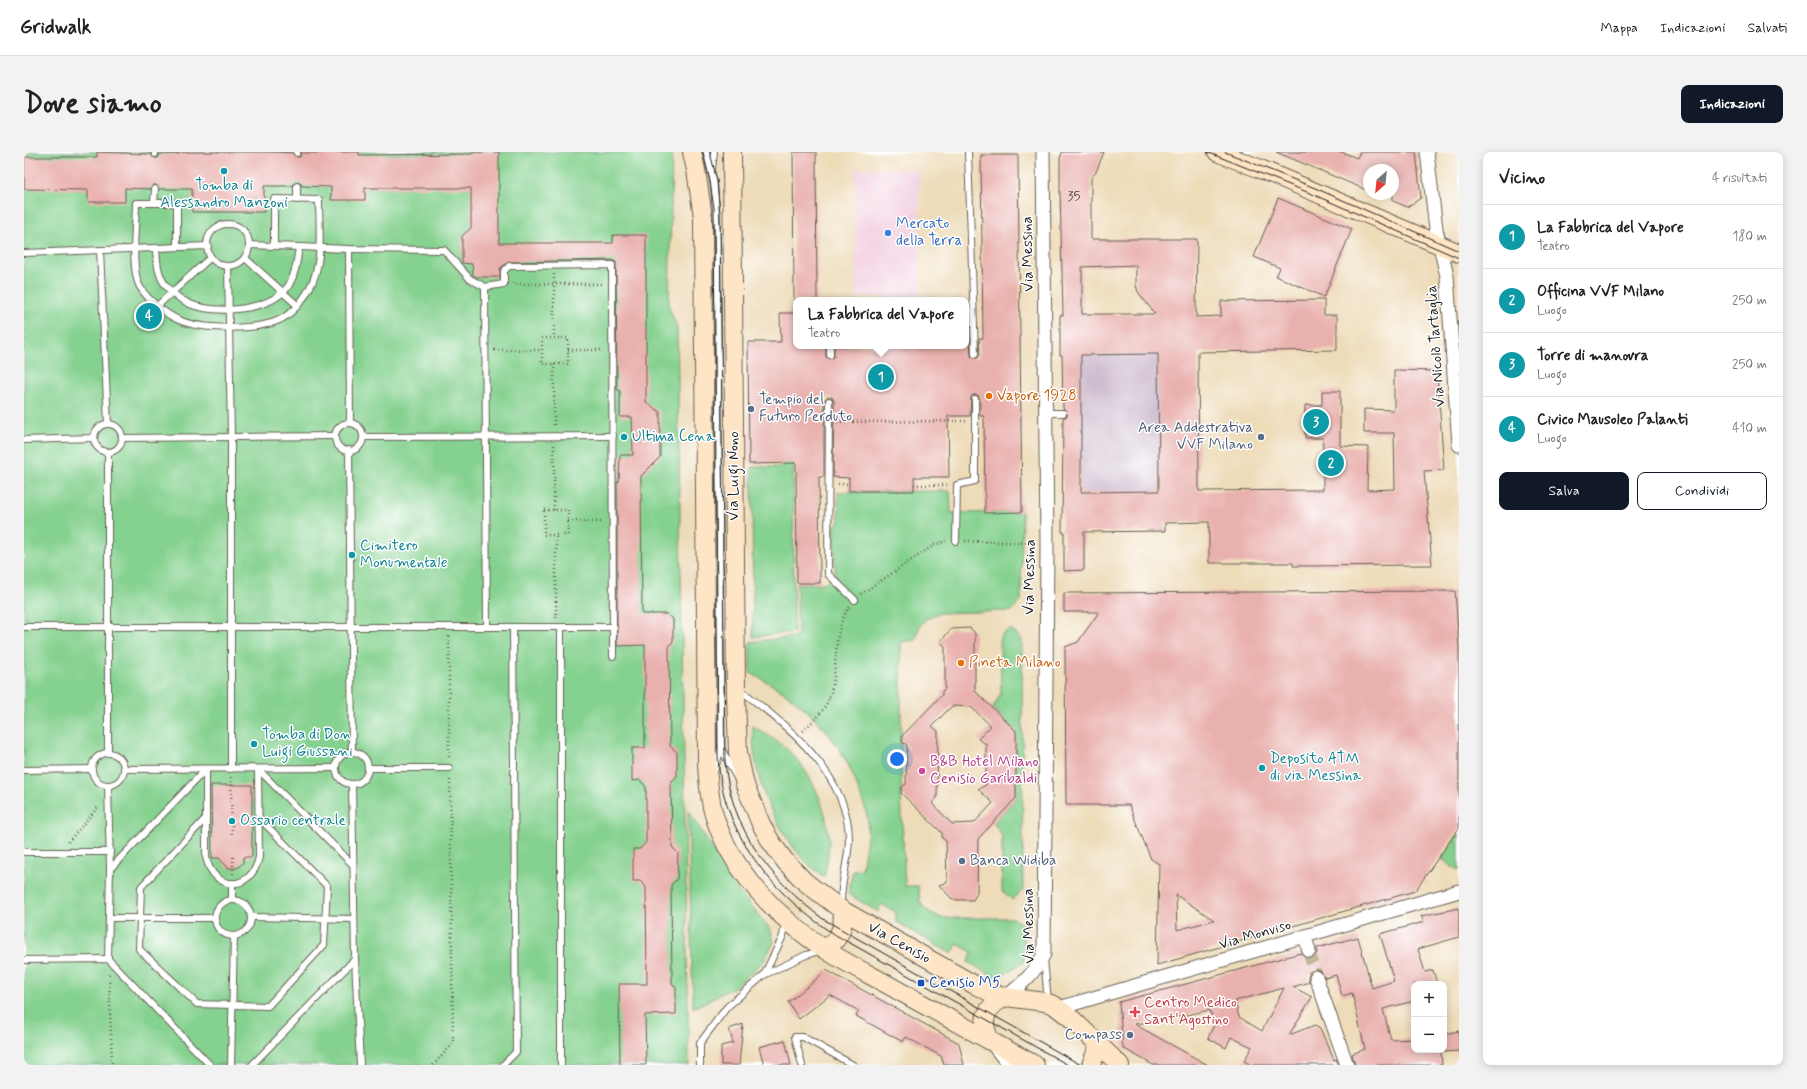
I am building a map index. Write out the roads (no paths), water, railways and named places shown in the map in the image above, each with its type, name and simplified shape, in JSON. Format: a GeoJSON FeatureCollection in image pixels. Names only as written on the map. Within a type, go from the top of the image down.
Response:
{"type":"FeatureCollection","features":[{"type":"Feature","properties":{"kind":"main road","name":"Via Luigi Nono"},"geometry":{"type":"LineString","coordinates":[[692,152],[703,216],[707,764],[709,790],[716,821],[722,836],[751,882],[786,919],[825,949]]}},
{"type":"Feature","properties":{"kind":"main road","name":"Via Luigi Nono"},"geometry":{"type":"LineString","coordinates":[[732,152],[736,687],[739,762],[749,798]]}},
{"type":"Feature","properties":{"kind":"main road"},"geometry":{"type":"LineString","coordinates":[[1217,152],[1264,170],[1459,253]]}},
{"type":"Feature","properties":{"kind":"main road","name":"Via Cenisio"},"geometry":{"type":"LineString","coordinates":[[749,798],[771,842],[785,861],[804,882],[842,910],[973,984],[992,993],[1054,1006]]}},
{"type":"Feature","properties":{"kind":"main road"},"geometry":{"type":"LineString","coordinates":[[842,910],[843,923],[840,934],[833,943],[825,949],[1034,1065]]}},
{"type":"Feature","properties":{"kind":"main road"},"geometry":{"type":"LineString","coordinates":[[991,1041],[985,1029],[986,1015],[993,1005],[1006,997]]}},
{"type":"Feature","properties":{"kind":"main road"},"geometry":{"type":"LineString","coordinates":[[1054,1006],[1072,1019],[1120,1065]]}},
{"type":"Feature","properties":{"kind":"main road"},"geometry":{"type":"LineString","coordinates":[[1091,1065],[1099,1045]]}},
{"type":"Feature","properties":{"kind":"street","name":"Via Messina"},"geometry":{"type":"LineString","coordinates":[[1043,152],[1047,544],[1045,648],[1044,954]]}},
{"type":"Feature","properties":{"kind":"street","name":"Via Nicolò Tartaglia"},"geometry":{"type":"LineString","coordinates":[[1427,152],[1439,245],[1447,276],[1459,445]]}},
{"type":"Feature","properties":{"kind":"street","name":"Via Monviso"},"geometry":{"type":"LineString","coordinates":[[1054,1006],[1305,937],[1459,891]]}},
{"type":"Feature","properties":{"kind":"street"},"geometry":{"type":"LineString","coordinates":[[1305,937],[1309,951]]}},
{"type":"Feature","properties":{"kind":"street"},"geometry":{"type":"LineString","coordinates":[[1006,997],[1028,979],[1044,954]]}},
{"type":"Feature","properties":{"kind":"street"},"geometry":{"type":"LineString","coordinates":[[1316,977],[1347,1065]]}},
{"type":"Feature","properties":{"kind":"street"},"geometry":{"type":"LineString","coordinates":[[991,1041],[1009,1065]]}},
{"type":"Feature","properties":{"kind":"lane"},"geometry":{"type":"LineString","coordinates":[[706,152],[712,170],[716,198],[717,226],[721,748],[709,790]]}},
{"type":"Feature","properties":{"kind":"lane"},"geometry":{"type":"LineString","coordinates":[[712,170],[714,152]]}},
{"type":"Feature","properties":{"kind":"lane"},"geometry":{"type":"LineString","coordinates":[[968,152],[975,354]]}},
{"type":"Feature","properties":{"kind":"lane"},"geometry":{"type":"LineString","coordinates":[[297,186],[297,200]]}},
{"type":"Feature","properties":{"kind":"lane"},"geometry":{"type":"LineString","coordinates":[[154,189],[154,203]]}},
{"type":"Feature","properties":{"kind":"lane"},"geometry":{"type":"LineString","coordinates":[[177,247],[177,203],[136,203],[134,269],[140,286],[157,306],[179,320],[207,326],[255,327],[279,320],[297,306],[310,289],[317,269],[319,248],[319,200],[274,200],[274,246]]}},
{"type":"Feature","properties":{"kind":"lane"},"geometry":{"type":"LineString","coordinates":[[224,225],[238,227],[244,232],[249,245],[245,258],[240,262],[228,266],[216,262],[211,257],[208,246],[212,232],[224,225]]}},
{"type":"Feature","properties":{"kind":"lane"},"geometry":{"type":"LineString","coordinates":[[249,245],[349,249],[444,250],[470,279],[484,287],[504,284],[504,271],[509,266],[612,266],[613,656]]}},
{"type":"Feature","properties":{"kind":"lane"},"geometry":{"type":"LineString","coordinates":[[24,253],[208,246]]}},
{"type":"Feature","properties":{"kind":"lane"},"geometry":{"type":"LineString","coordinates":[[156,248],[157,270],[165,285],[171,291],[191,304],[211,308],[244,309],[263,305],[283,292],[288,286],[296,268],[299,247]]}},
{"type":"Feature","properties":{"kind":"lane"},"geometry":{"type":"LineString","coordinates":[[349,249],[350,423]]}},
{"type":"Feature","properties":{"kind":"lane"},"geometry":{"type":"LineString","coordinates":[[100,250],[108,424]]}},
{"type":"Feature","properties":{"kind":"lane"},"geometry":{"type":"LineString","coordinates":[[157,306],[171,291],[211,257]]}},
{"type":"Feature","properties":{"kind":"lane"},"geometry":{"type":"LineString","coordinates":[[245,258],[297,306]]}},
{"type":"Feature","properties":{"kind":"lane"},"geometry":{"type":"LineString","coordinates":[[228,266],[231,437],[231,769]]}},
{"type":"Feature","properties":{"kind":"lane"},"geometry":{"type":"LineString","coordinates":[[484,287],[486,350],[485,436],[488,628]]}},
{"type":"Feature","properties":{"kind":"lane"},"geometry":{"type":"LineString","coordinates":[[830,349],[830,355]]}},
{"type":"Feature","properties":{"kind":"lane"},"geometry":{"type":"LineString","coordinates":[[956,540],[957,485],[975,481],[975,399]]}},
{"type":"Feature","properties":{"kind":"lane"},"geometry":{"type":"LineString","coordinates":[[829,401],[828,574],[854,600]]}},
{"type":"Feature","properties":{"kind":"lane"},"geometry":{"type":"LineString","coordinates":[[1046,413],[1063,413]]}},
{"type":"Feature","properties":{"kind":"lane"},"geometry":{"type":"LineString","coordinates":[[345,423],[350,423],[358,425],[363,432],[363,437],[357,448],[349,450],[341,448],[335,436],[338,428],[345,423]]}},
{"type":"Feature","properties":{"kind":"lane"},"geometry":{"type":"LineString","coordinates":[[108,424],[117,427],[122,434],[120,447],[113,452],[100,450],[95,443],[94,438],[100,427],[108,424]]}},
{"type":"Feature","properties":{"kind":"lane"},"geometry":{"type":"LineString","coordinates":[[122,438],[335,436]]}},
{"type":"Feature","properties":{"kind":"lane"},"geometry":{"type":"LineString","coordinates":[[363,437],[613,436]]}},
{"type":"Feature","properties":{"kind":"lane"},"geometry":{"type":"LineString","coordinates":[[24,440],[94,438]]}},
{"type":"Feature","properties":{"kind":"lane"},"geometry":{"type":"LineString","coordinates":[[349,450],[352,752]]}},
{"type":"Feature","properties":{"kind":"lane"},"geometry":{"type":"LineString","coordinates":[[108,452],[108,753]]}},
{"type":"Feature","properties":{"kind":"lane"},"geometry":{"type":"LineString","coordinates":[[24,627],[614,627]]}},
{"type":"Feature","properties":{"kind":"lane"},"geometry":{"type":"LineString","coordinates":[[503,1065],[516,1052],[513,627]]}},
{"type":"Feature","properties":{"kind":"lane"},"geometry":{"type":"LineString","coordinates":[[558,627],[561,1065]]}},
{"type":"Feature","properties":{"kind":"lane"},"geometry":{"type":"LineString","coordinates":[[736,687],[797,736],[831,781],[840,799],[847,819],[849,838],[842,890],[842,910]]}},
{"type":"Feature","properties":{"kind":"lane"},"geometry":{"type":"LineString","coordinates":[[721,748],[749,798]]}},
{"type":"Feature","properties":{"kind":"lane"},"geometry":{"type":"LineString","coordinates":[[352,752],[361,755],[365,759],[368,768],[365,778],[357,784],[342,781],[339,778],[336,768],[338,759],[346,753],[352,752]]}},
{"type":"Feature","properties":{"kind":"lane"},"geometry":{"type":"LineString","coordinates":[[108,753],[118,756],[122,760],[125,769],[121,779],[113,785],[108,786],[99,782],[92,770],[95,760],[99,756],[108,753]]}},
{"type":"Feature","properties":{"kind":"lane"},"geometry":{"type":"LineString","coordinates":[[125,769],[336,768]]}},
{"type":"Feature","properties":{"kind":"lane"},"geometry":{"type":"LineString","coordinates":[[368,768],[449,768]]}},
{"type":"Feature","properties":{"kind":"lane"},"geometry":{"type":"LineString","coordinates":[[206,769],[206,857],[208,867],[214,876],[222,882],[232,884],[242,882],[247,879],[251,876],[256,867],[258,857],[258,769]]}},
{"type":"Feature","properties":{"kind":"lane"},"geometry":{"type":"LineString","coordinates":[[110,869],[206,769]]}},
{"type":"Feature","properties":{"kind":"lane"},"geometry":{"type":"LineString","coordinates":[[258,769],[353,865]]}},
{"type":"Feature","properties":{"kind":"lane"},"geometry":{"type":"LineString","coordinates":[[24,770],[92,770]]}},
{"type":"Feature","properties":{"kind":"lane"},"geometry":{"type":"LineString","coordinates":[[352,784],[355,959],[360,1065]]}},
{"type":"Feature","properties":{"kind":"lane"},"geometry":{"type":"LineString","coordinates":[[108,786],[110,852],[108,959],[210,1065]]}},
{"type":"Feature","properties":{"kind":"lane"},"geometry":{"type":"LineString","coordinates":[[206,818],[141,887],[139,948],[197,1004],[268,1006],[324,944],[327,886],[258,817]]}},
{"type":"Feature","properties":{"kind":"lane"},"geometry":{"type":"LineString","coordinates":[[24,852],[110,852]]}},
{"type":"Feature","properties":{"kind":"lane"},"geometry":{"type":"LineString","coordinates":[[232,884],[232,899]]}},
{"type":"Feature","properties":{"kind":"lane"},"geometry":{"type":"LineString","coordinates":[[232,899],[243,902],[250,911],[252,917],[251,923],[245,932],[234,936],[228,935],[219,929],[215,918],[218,907],[227,900],[232,899]]}},
{"type":"Feature","properties":{"kind":"lane"},"geometry":{"type":"LineString","coordinates":[[252,917],[354,919]]}},
{"type":"Feature","properties":{"kind":"lane"},"geometry":{"type":"LineString","coordinates":[[109,918],[215,918]]}},
{"type":"Feature","properties":{"kind":"lane"},"geometry":{"type":"LineString","coordinates":[[764,975],[784,936],[786,919]]}},
{"type":"Feature","properties":{"kind":"lane"},"geometry":{"type":"LineString","coordinates":[[231,1065],[234,936]]}},
{"type":"Feature","properties":{"kind":"lane"},"geometry":{"type":"LineString","coordinates":[[700,1065],[700,1043],[727,1007],[764,975],[806,955],[825,949]]}},
{"type":"Feature","properties":{"kind":"lane","name":"Via Messina"},"geometry":{"type":"LineString","coordinates":[[1044,954],[1054,1006]]}},
{"type":"Feature","properties":{"kind":"lane"},"geometry":{"type":"LineString","coordinates":[[24,960],[108,959]]}},
{"type":"Feature","properties":{"kind":"lane"},"geometry":{"type":"LineString","coordinates":[[252,1065],[355,959]]}},
{"type":"Feature","properties":{"kind":"lane"},"geometry":{"type":"LineString","coordinates":[[802,1065],[795,1037],[802,1037],[853,1065]]}},
{"type":"Feature","properties":{"kind":"tunnel"},"geometry":{"type":"LineString","coordinates":[[1309,951],[1316,977]]}},
{"type":"Feature","properties":{"kind":"tram line"},"geometry":{"type":"LineString","coordinates":[[703,152],[714,208],[718,757],[722,785],[729,811],[740,835],[754,858],[770,879],[789,899],[810,917],[832,933],[1068,1065]]}},
{"type":"Feature","properties":{"kind":"tram line"},"geometry":{"type":"LineString","coordinates":[[710,152],[717,181],[720,214],[725,763],[729,788],[736,810],[745,832],[757,852],[771,870],[804,904],[823,919],[1081,1065]]}},
{"type":"Feature","properties":{"kind":"tram line"},"geometry":{"type":"LineString","coordinates":[[1207,152],[1312,194],[1459,258]]}},
{"type":"Feature","properties":{"kind":"tram line"},"geometry":{"type":"LineString","coordinates":[[1225,152],[1315,188],[1459,251]]}},
{"type":"Feature","properties":{"kind":"place","name":"Tomba di Alessandro Manzoni"},"geometry":{"type":"Point","coordinates":[224,171]}},
{"type":"Feature","properties":{"kind":"place","name":"Mercato della Terra"},"geometry":{"type":"Point","coordinates":[888,233]}},
{"type":"Feature","properties":{"kind":"place","name":"Civico Mausoleo Palanti"},"geometry":{"type":"Point","coordinates":[149,316]}},
{"type":"Feature","properties":{"kind":"place","name":"La Fabbrica del Vapore"},"geometry":{"type":"Point","coordinates":[881,377]}},
{"type":"Feature","properties":{"kind":"place","name":"Vapore 1928"},"geometry":{"type":"Point","coordinates":[989,396]}},
{"type":"Feature","properties":{"kind":"place","name":"Tempio del Futuro Perduto"},"geometry":{"type":"Point","coordinates":[751,409]}},
{"type":"Feature","properties":{"kind":"place","name":"Torre di manovra"},"geometry":{"type":"Point","coordinates":[1316,422]}},
{"type":"Feature","properties":{"kind":"place","name":"Ultima Cena"},"geometry":{"type":"Point","coordinates":[624,437]}},
{"type":"Feature","properties":{"kind":"place","name":"Area Addestrativa VVF Milano"},"geometry":{"type":"Point","coordinates":[1261,437]}},
{"type":"Feature","properties":{"kind":"place","name":"Officina VVF Milano"},"geometry":{"type":"Point","coordinates":[1331,463]}},
{"type":"Feature","properties":{"kind":"place","name":"Cimitero Monumentale"},"geometry":{"type":"Point","coordinates":[352,555]}},
{"type":"Feature","properties":{"kind":"place","name":"Pineta Milano"},"geometry":{"type":"Point","coordinates":[961,663]}},
{"type":"Feature","properties":{"kind":"place","name":"Tomba di Don Luigi Giussani"},"geometry":{"type":"Point","coordinates":[254,744]}},
{"type":"Feature","properties":{"kind":"place","name":"Deposito ATM di via Messina"},"geometry":{"type":"Point","coordinates":[1262,768]}},
{"type":"Feature","properties":{"kind":"place","name":"B&B Hotel Milano Cenisio Garibaldi"},"geometry":{"type":"Point","coordinates":[922,771]}},
{"type":"Feature","properties":{"kind":"place","name":"Ossario centrale"},"geometry":{"type":"Point","coordinates":[232,821]}},
{"type":"Feature","properties":{"kind":"place","name":"Banca Widiba"},"geometry":{"type":"Point","coordinates":[962,861]}},
{"type":"Feature","properties":{"kind":"place","name":"Cenisio M5"},"geometry":{"type":"Point","coordinates":[921,983]}},
{"type":"Feature","properties":{"kind":"place","name":"Centro Medico Sant'Agostino"},"geometry":{"type":"Point","coordinates":[1135,1012]}},
{"type":"Feature","properties":{"kind":"place","name":"Compass"},"geometry":{"type":"Point","coordinates":[1130,1035]}}]}
